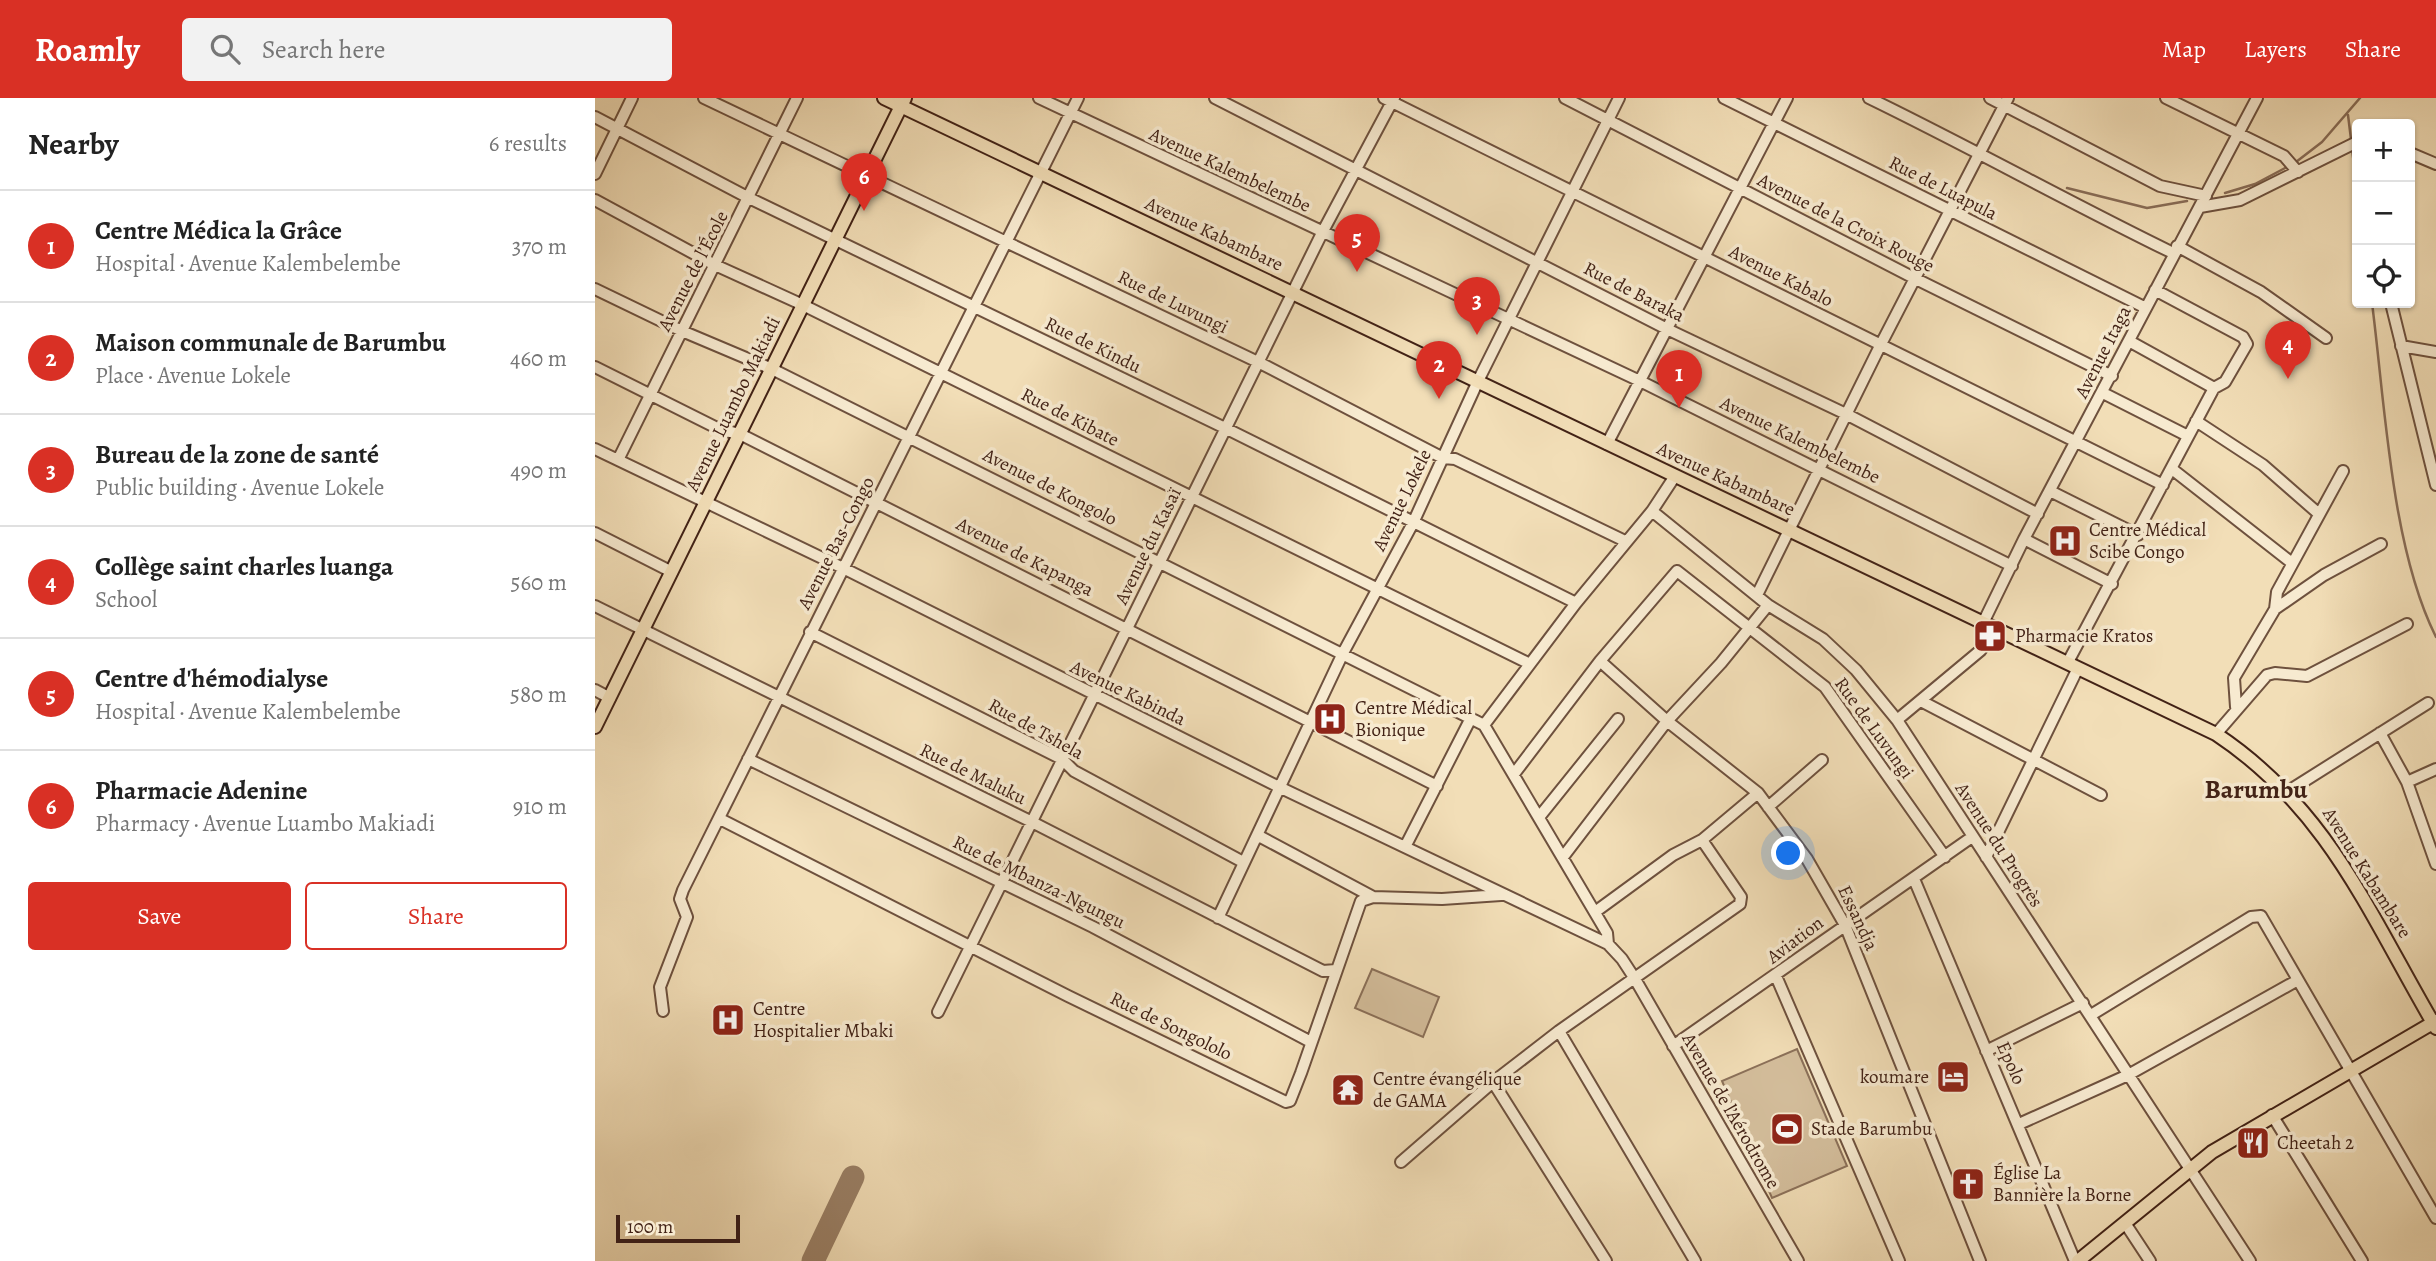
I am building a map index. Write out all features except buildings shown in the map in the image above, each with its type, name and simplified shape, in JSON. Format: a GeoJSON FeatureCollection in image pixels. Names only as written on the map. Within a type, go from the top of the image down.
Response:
{"type":"FeatureCollection","features":[{"type":"Feature","properties":{"kind":"main road","name":"Avenue Kabambare"},"geometry":{"type":"LineString","coordinates":[[884,98],[903,102],[1041,175],[1294,293],[2216,734],[2287,792],[2327,841],[2435,1024]]}},
{"type":"Feature","properties":{"kind":"main road","name":"Avenue Luambo Makiadi"},"geometry":{"type":"LineString","coordinates":[[595,727],[903,102]]}},
{"type":"Feature","properties":{"kind":"main road"},"geometry":{"type":"LineString","coordinates":[[2076,1261],[2188,1170],[2272,1115],[2435,1024]]}},
{"type":"Feature","properties":{"kind":"street"},"geometry":{"type":"LineString","coordinates":[[595,174],[632,98]]}},
{"type":"Feature","properties":{"kind":"street","name":"Rue de Luvungi"},"geometry":{"type":"LineString","coordinates":[[703,98],[866,178],[1260,363],[1443,458],[1455,459],[1625,541]]}},
{"type":"Feature","properties":{"kind":"street","name":"Avenue de l’École"},"geometry":{"type":"LineString","coordinates":[[618,460],[797,98]]}},
{"type":"Feature","properties":{"kind":"street","name":"Avenue Kalembelembe"},"geometry":{"type":"LineString","coordinates":[[1039,98],[1642,382],[2011,566]]}},
{"type":"Feature","properties":{"kind":"street","name":"Avenue Bas-Congo"},"geometry":{"type":"LineString","coordinates":[[663,1011],[660,987],[687,917],[680,898],[1078,98]]}},
{"type":"Feature","properties":{"kind":"street","name":"Rue de Baraka"},"geometry":{"type":"LineString","coordinates":[[1215,98],[1669,330],[1846,414],[2038,514]]}},
{"type":"Feature","properties":{"kind":"street","name":"Avenue de la Croix Rouge"},"geometry":{"type":"LineString","coordinates":[[1565,98],[1916,279],[2112,376]]}},
{"type":"Feature","properties":{"kind":"street","name":"Avenue Lokele"},"geometry":{"type":"LineString","coordinates":[[1218,918],[1343,653],[1413,523],[1478,381],[1619,98]]}},
{"type":"Feature","properties":{"kind":"street","name":"Rue de Luapula"},"geometry":{"type":"LineString","coordinates":[[1724,98],[2145,308]]}},
{"type":"Feature","properties":{"kind":"street"},"geometry":{"type":"LineString","coordinates":[[1607,444],[1642,382],[1787,98]]}},
{"type":"Feature","properties":{"kind":"street"},"geometry":{"type":"LineString","coordinates":[[1869,98],[1982,153],[2047,192],[2261,292],[2326,338]]}},
{"type":"Feature","properties":{"kind":"street"},"geometry":{"type":"LineString","coordinates":[[1990,98],[2007,102],[2160,186],[2206,196]]}},
{"type":"Feature","properties":{"kind":"street"},"geometry":{"type":"LineString","coordinates":[[2166,98],[2294,167]]}},
{"type":"Feature","properties":{"kind":"street","name":"Avenue Itaga"},"geometry":{"type":"LineString","coordinates":[[1897,720],[1981,650],[1983,624],[2024,539],[2257,98]]}},
{"type":"Feature","properties":{"kind":"street","name":"Avenue du Kasaï"},"geometry":{"type":"LineString","coordinates":[[938,1012],[1030,821],[1390,99]]}},
{"type":"Feature","properties":{"kind":"street","name":"Avenue Kabalo"},"geometry":{"type":"LineString","coordinates":[[1390,99],[1879,346],[2163,485]]}},
{"type":"Feature","properties":{"kind":"street"},"geometry":{"type":"LineString","coordinates":[[1757,595],[1879,346],[2007,102]]}},
{"type":"Feature","properties":{"kind":"street","name":"Rue de Kindu"},"geometry":{"type":"LineString","coordinates":[[595,117],[749,198],[1225,428],[1576,603]]}},
{"type":"Feature","properties":{"kind":"street"},"geometry":{"type":"LineString","coordinates":[[2200,207],[2231,204],[2294,167],[2352,144]]}},
{"type":"Feature","properties":{"kind":"street"},"geometry":{"type":"LineString","coordinates":[[2415,155],[2436,164]]}},
{"type":"Feature","properties":{"kind":"street","name":"Rue de Kibate"},"geometry":{"type":"LineString","coordinates":[[595,200],[715,265],[941,372],[1530,664]]}},
{"type":"Feature","properties":{"kind":"street","name":"Avenue de Kongolo"},"geometry":{"type":"LineString","coordinates":[[595,289],[682,331],[772,369],[1484,725]]}},
{"type":"Feature","properties":{"kind":"street"},"geometry":{"type":"LineString","coordinates":[[1986,857],[2112,584],[2214,388],[2225,382],[2247,344],[2246,340],[2155,290]]}},
{"type":"Feature","properties":{"kind":"street"},"geometry":{"type":"LineString","coordinates":[[2392,308],[2436,485]]}},
{"type":"Feature","properties":{"kind":"street"},"geometry":{"type":"LineString","coordinates":[[2129,341],[2214,388]]}},
{"type":"Feature","properties":{"kind":"street"},"geometry":{"type":"LineString","coordinates":[[2401,346],[2436,352]]}},
{"type":"Feature","properties":{"kind":"street","name":"Avenue de Kapanga"},"geometry":{"type":"LineString","coordinates":[[595,367],[721,430],[740,434],[877,502],[1437,786]]}},
{"type":"Feature","properties":{"kind":"street"},"geometry":{"type":"LineString","coordinates":[[2103,393],[2188,436]]}},
{"type":"Feature","properties":{"kind":"street"},"geometry":{"type":"LineString","coordinates":[[2196,421],[2263,465],[2319,514]]}},
{"type":"Feature","properties":{"kind":"street","name":"Avenue Kabinda"},"geometry":{"type":"LineString","coordinates":[[595,449],[842,568],[1279,787],[1608,944],[1622,958],[1635,979]]}},
{"type":"Feature","properties":{"kind":"street"},"geometry":{"type":"LineString","coordinates":[[2172,468],[2292,562]]}},
{"type":"Feature","properties":{"kind":"street"},"geometry":{"type":"LineString","coordinates":[[2237,707],[2234,678],[2275,609],[2277,592],[2343,471]]}},
{"type":"Feature","properties":{"kind":"street"},"geometry":{"type":"LineString","coordinates":[[1608,944],[1607,933],[1484,725],[1576,603],[1652,511],[1675,476]]}},
{"type":"Feature","properties":{"kind":"street"},"geometry":{"type":"LineString","coordinates":[[2050,491],[2138,535]]}},
{"type":"Feature","properties":{"kind":"street","name":"Avenue du Progrès"},"geometry":{"type":"LineString","coordinates":[[1652,511],[1768,605],[1823,639],[1856,670],[1897,720],[2091,1014],[2188,1170],[2250,1261]]}},
{"type":"Feature","properties":{"kind":"street"},"geometry":{"type":"LineString","coordinates":[[595,533],[672,572]]}},
{"type":"Feature","properties":{"kind":"street"},"geometry":{"type":"LineString","coordinates":[[2024,539],[2112,584]]}},
{"type":"Feature","properties":{"kind":"street"},"geometry":{"type":"LineString","coordinates":[[2275,609],[2324,575],[2381,544]]}},
{"type":"Feature","properties":{"kind":"street","name":"Rue de Luvungi"},"geometry":{"type":"LineString","coordinates":[[1600,661],[1674,572],[1680,572],[1751,627],[1835,698],[1945,857]]}},
{"type":"Feature","properties":{"kind":"street"},"geometry":{"type":"LineString","coordinates":[[1563,857],[1668,721],[1768,605]]}},
{"type":"Feature","properties":{"kind":"street","name":"Rue de Maluku"},"geometry":{"type":"LineString","coordinates":[[595,606],[778,699],[1030,821],[1323,971],[1336,970]]}},
{"type":"Feature","properties":{"kind":"street"},"geometry":{"type":"LineString","coordinates":[[2216,734],[2267,676],[2275,673],[2307,676],[2407,624]]}},
{"type":"Feature","properties":{"kind":"street","name":"Rue de Tshela"},"geometry":{"type":"LineString","coordinates":[[810,632],[1062,759],[1074,771],[1243,862]]}},
{"type":"Feature","properties":{"kind":"street"},"geometry":{"type":"LineString","coordinates":[[1514,774],[1600,661]]}},
{"type":"Feature","properties":{"kind":"street","name":"Essandja"},"geometry":{"type":"LineString","coordinates":[[1600,661],[1668,721],[1758,793],[1807,859],[1845,925],[1980,1261]]}},
{"type":"Feature","properties":{"kind":"street"},"geometry":{"type":"LineString","coordinates":[[595,690],[610,698]]}},
{"type":"Feature","properties":{"kind":"street"},"geometry":{"type":"LineString","coordinates":[[1921,701],[2101,795]]}},
{"type":"Feature","properties":{"kind":"street"},"geometry":{"type":"LineString","coordinates":[[2287,792],[2328,763],[2428,703]]}},
{"type":"Feature","properties":{"kind":"street"},"geometry":{"type":"LineString","coordinates":[[1405,847],[1471,718]]}},
{"type":"Feature","properties":{"kind":"street"},"geometry":{"type":"LineString","coordinates":[[1540,816],[1618,719]]}},
{"type":"Feature","properties":{"kind":"street"},"geometry":{"type":"LineString","coordinates":[[2380,733],[2407,782],[2436,864]]}},
{"type":"Feature","properties":{"kind":"street","name":"Rue de Mbanza-Ngungu"},"geometry":{"type":"LineString","coordinates":[[748,758],[1093,927],[1311,1042]]}},
{"type":"Feature","properties":{"kind":"street"},"geometry":{"type":"LineString","coordinates":[[1768,807],[1822,760]]}},
{"type":"Feature","properties":{"kind":"street"},"geometry":{"type":"LineString","coordinates":[[2407,782],[2436,769]]}},
{"type":"Feature","properties":{"kind":"street"},"geometry":{"type":"LineString","coordinates":[[1595,912],[1673,855],[1702,841],[1758,793]]}},
{"type":"Feature","properties":{"kind":"street","name":"Rue de Songololo"},"geometry":{"type":"LineString","coordinates":[[720,819],[1286,1102],[1290,1101],[1357,908],[1361,901],[1373,897]]}},
{"type":"Feature","properties":{"kind":"street"},"geometry":{"type":"LineString","coordinates":[[1257,835],[1373,897],[1442,899],[1503,895]]}},
{"type":"Feature","properties":{"kind":"street","name":"Aviation"},"geometry":{"type":"LineString","coordinates":[[1673,1046],[1972,837]]}},
{"type":"Feature","properties":{"kind":"street"},"geometry":{"type":"LineString","coordinates":[[1401,1162],[1493,1082],[1559,1031],[1740,904],[1741,897],[1702,841]]}},
{"type":"Feature","properties":{"kind":"street","name":"Epolo"},"geometry":{"type":"LineString","coordinates":[[1914,879],[2076,1261]]}},
{"type":"Feature","properties":{"kind":"street"},"geometry":{"type":"LineString","coordinates":[[2091,1014],[2255,915],[2264,919],[2349,1072],[2436,1218]]}},
{"type":"Feature","properties":{"kind":"street"},"geometry":{"type":"LineString","coordinates":[[1776,976],[1899,1261]]}},
{"type":"Feature","properties":{"kind":"street","name":"Avenue de l’Aérodrome"},"geometry":{"type":"LineString","coordinates":[[1635,979],[1798,1261]]}},
{"type":"Feature","properties":{"kind":"street"},"geometry":{"type":"LineString","coordinates":[[2019,1124],[2128,1075],[2298,980]]}},
{"type":"Feature","properties":{"kind":"street"},"geometry":{"type":"LineString","coordinates":[[1986,1051],[2083,1003]]}},
{"type":"Feature","properties":{"kind":"street"},"geometry":{"type":"LineString","coordinates":[[1559,1031],[1695,1261]]}},
{"type":"Feature","properties":{"kind":"street"},"geometry":{"type":"LineString","coordinates":[[1493,1082],[1606,1261]]}},
{"type":"Feature","properties":{"kind":"street"},"geometry":{"type":"LineString","coordinates":[[2272,1115],[2362,1261]]}},
{"type":"Feature","properties":{"kind":"street"},"geometry":{"type":"LineString","coordinates":[[2125,1223],[2150,1261]]}},
{"type":"Feature","properties":{"kind":"shaded area"},"geometry":{"type":"Polygon","coordinates":[[[1372,969],[1439,997],[1423,1037],[1355,1008],[1372,969]]]}},
{"type":"Feature","properties":{"kind":"shaded area","name":"Stade Barumbu"},"geometry":{"type":"Polygon","coordinates":[[[1797,1049],[1847,1166],[1772,1198],[1722,1081],[1797,1049]]]}},
{"type":"Feature","properties":{"kind":"waterway"},"geometry":{"type":"LineString","coordinates":[[2296,162],[2322,142],[2360,98]]}},
{"type":"Feature","properties":{"kind":"waterway"},"geometry":{"type":"LineString","coordinates":[[2348,115],[2351,139]]}},
{"type":"Feature","properties":{"kind":"waterway"},"geometry":{"type":"LineString","coordinates":[[2225,193],[2255,184],[2287,167]]}},
{"type":"Feature","properties":{"kind":"waterway"},"geometry":{"type":"LineString","coordinates":[[2067,188],[2147,208],[2187,201]]}},
{"type":"Feature","properties":{"kind":"waterway"},"geometry":{"type":"LineString","coordinates":[[2373,308],[2399,519],[2421,601],[2436,637]]}},
{"type":"Feature","properties":{"kind":"taxiway"},"geometry":{"type":"LineString","coordinates":[[813,1261],[853,1177]]}},
{"type":"Feature","properties":{"kind":"place","name":"Pharmacie Adenine"},"geometry":{"type":"Point","coordinates":[864,211]}},
{"type":"Feature","properties":{"kind":"place","name":"Centre d'hémodialyse"},"geometry":{"type":"Point","coordinates":[1357,272]}},
{"type":"Feature","properties":{"kind":"place","name":"Bureau de la zone de santé"},"geometry":{"type":"Point","coordinates":[1477,335]}},
{"type":"Feature","properties":{"kind":"place","name":"Collège saint charles luanga"},"geometry":{"type":"Point","coordinates":[2288,379]}},
{"type":"Feature","properties":{"kind":"place","name":"Maison communale de Barumbu"},"geometry":{"type":"Point","coordinates":[1439,399]}},
{"type":"Feature","properties":{"kind":"place","name":"Centre Médica la Grâce"},"geometry":{"type":"Point","coordinates":[1679,408]}},
{"type":"Feature","properties":{"kind":"place","name":"Centre Médical Scibe Congo"},"geometry":{"type":"Point","coordinates":[2065,541]}},
{"type":"Feature","properties":{"kind":"place","name":"Pharmacie Kratos"},"geometry":{"type":"Point","coordinates":[1990,636]}},
{"type":"Feature","properties":{"kind":"place","name":"Centre Médical Bionique"},"geometry":{"type":"Point","coordinates":[1330,719]}},
{"type":"Feature","properties":{"kind":"place","name":"Centre Hospitalier Mbaki"},"geometry":{"type":"Point","coordinates":[728,1020]}},
{"type":"Feature","properties":{"kind":"place","name":"koumare"},"geometry":{"type":"Point","coordinates":[1953,1077]}},
{"type":"Feature","properties":{"kind":"place","name":"Centre évangélique de GAMA"},"geometry":{"type":"Point","coordinates":[1348,1090]}},
{"type":"Feature","properties":{"kind":"place","name":"Stade Barumbu"},"geometry":{"type":"Point","coordinates":[1787,1129]}},
{"type":"Feature","properties":{"kind":"place","name":"Cheetah 2"},"geometry":{"type":"Point","coordinates":[2253,1143]}},
{"type":"Feature","properties":{"kind":"place","name":"Église La Bannière la Borne"},"geometry":{"type":"Point","coordinates":[1968,1184]}},
{"type":"Feature","properties":{"kind":"district","name":"Barumbu"},"geometry":{"type":"Point","coordinates":[2256,789]}}]}
